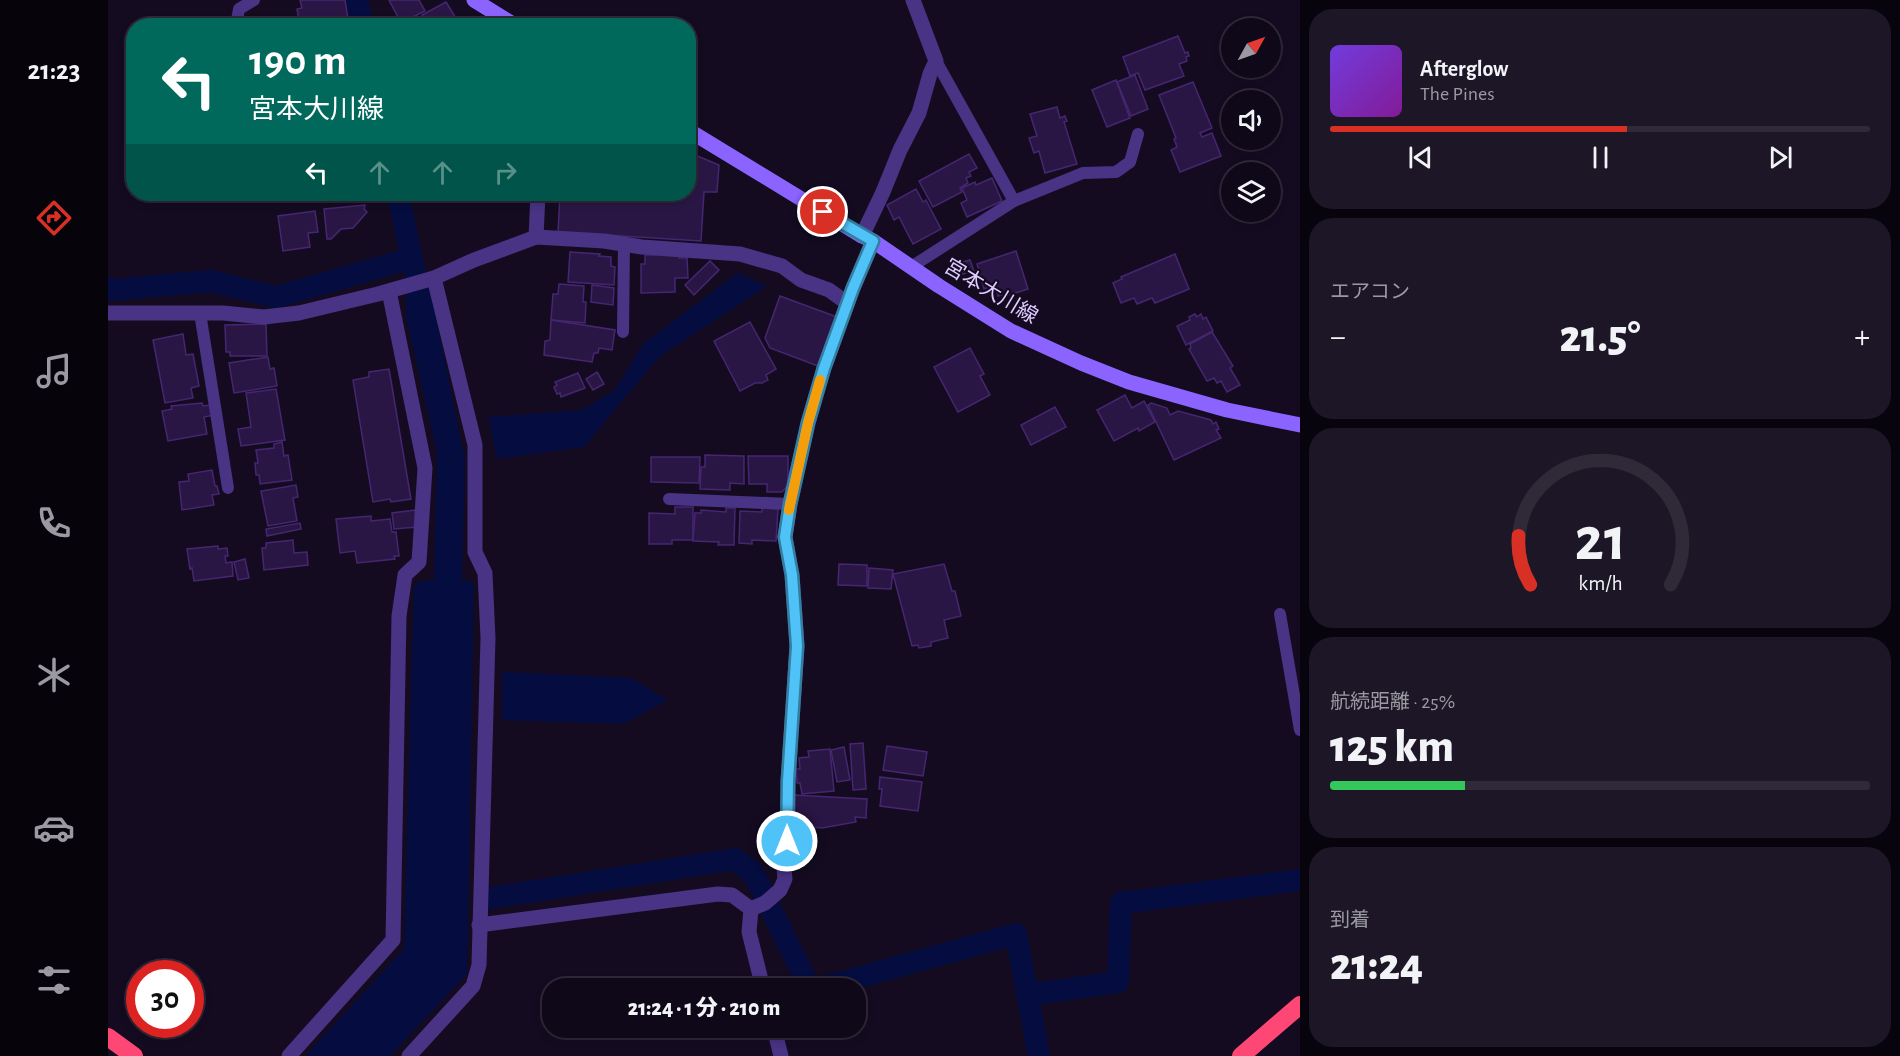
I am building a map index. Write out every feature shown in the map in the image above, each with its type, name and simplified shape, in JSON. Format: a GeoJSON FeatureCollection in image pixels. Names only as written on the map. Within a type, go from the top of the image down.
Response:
{"type":"FeatureCollection","features":[{"type":"Feature","properties":{"kind":"highway"},"geometry":{"type":"LineString","coordinates":[[1241,1056],[1300,1005]]}},
{"type":"Feature","properties":{"kind":"highway"},"geometry":{"type":"LineString","coordinates":[[108,1037],[134,1056]]}},
{"type":"Feature","properties":{"kind":"main road"},"geometry":{"type":"LineString","coordinates":[[474,0],[503,18]]}},
{"type":"Feature","properties":{"kind":"main road","name":"宮本大川線"},"geometry":{"type":"LineString","coordinates":[[696,135],[868,238],[1011,330],[1128,382],[1227,410],[1300,425]]}},
{"type":"Feature","properties":{"kind":"street"},"geometry":{"type":"LineString","coordinates":[[760,978],[749,932],[758,906],[780,890],[785,879],[784,869],[788,854],[788,781],[797,646],[792,575],[785,537],[790,504],[811,412],[824,368],[883,192],[900,150],[919,113],[936,61],[913,0]]}},
{"type":"Feature","properties":{"kind":"street"},"geometry":{"type":"LineString","coordinates":[[536,237],[538,201]]}},
{"type":"Feature","properties":{"kind":"street"},"geometry":{"type":"LineString","coordinates":[[108,313],[223,313],[264,317],[299,313],[430,279],[536,237],[740,254],[782,266],[801,280],[829,290],[847,303]]}},
{"type":"Feature","properties":{"kind":"street"},"geometry":{"type":"LineString","coordinates":[[409,1056],[473,986],[479,965],[488,638],[484,573],[475,552],[475,445],[430,279]]}},
{"type":"Feature","properties":{"kind":"street"},"geometry":{"type":"LineString","coordinates":[[289,1056],[393,940],[399,616],[405,575],[419,562],[424,468],[397,289]]}},
{"type":"Feature","properties":{"kind":"street"},"geometry":{"type":"LineString","coordinates":[[480,925],[718,894],[732,895],[758,906]]}},
{"type":"Feature","properties":{"kind":"street"},"geometry":{"type":"LineString","coordinates":[[776,1038],[781,1056]]}},
{"type":"Feature","properties":{"kind":"lane"},"geometry":{"type":"LineString","coordinates":[[237,18],[239,9],[254,0]]}},
{"type":"Feature","properties":{"kind":"lane"},"geometry":{"type":"LineString","coordinates":[[936,61],[1014,201]]}},
{"type":"Feature","properties":{"kind":"lane"},"geometry":{"type":"LineString","coordinates":[[911,267],[1014,201],[1083,173],[1116,172],[1130,162],[1138,134]]}},
{"type":"Feature","properties":{"kind":"lane"},"geometry":{"type":"LineString","coordinates":[[622,332],[624,244]]}},
{"type":"Feature","properties":{"kind":"lane"},"geometry":{"type":"LineString","coordinates":[[200,313],[228,488]]}},
{"type":"Feature","properties":{"kind":"lane"},"geometry":{"type":"LineString","coordinates":[[669,500],[790,504]]}},
{"type":"Feature","properties":{"kind":"lane"},"geometry":{"type":"LineString","coordinates":[[1280,614],[1300,729]]}},
{"type":"Feature","properties":{"kind":"shaded area"},"geometry":{"type":"Polygon","coordinates":[[[738,273],[767,286],[659,357],[584,447],[497,459],[488,417],[582,410],[615,390],[644,343],[738,273]]]}},
{"type":"Feature","properties":{"kind":"shaded area"},"geometry":{"type":"Polygon","coordinates":[[[424,289],[434,308],[465,460],[462,580],[470,581],[474,585],[467,974],[390,1056],[305,1056],[404,949],[414,586],[420,581],[434,580],[437,452],[406,317],[406,295],[424,289]]]}},
{"type":"Feature","properties":{"kind":"shaded area"},"geometry":{"type":"Polygon","coordinates":[[[502,672],[631,678],[668,700],[623,724],[502,720],[502,672]]]}},
{"type":"Feature","properties":{"kind":"building"},"geometry":{"type":"Polygon","coordinates":[[[300,0],[345,0],[348,18],[299,18],[297,9],[302,8],[300,0]]]}},
{"type":"Feature","properties":{"kind":"building"},"geometry":{"type":"Polygon","coordinates":[[[389,0],[419,0],[425,11],[411,18],[398,18],[389,0]]]}},
{"type":"Feature","properties":{"kind":"building"},"geometry":{"type":"Polygon","coordinates":[[[446,2],[456,18],[424,18],[422,15],[446,2]]]}},
{"type":"Feature","properties":{"kind":"building"},"geometry":{"type":"Polygon","coordinates":[[[1178,36],[1185,53],[1188,52],[1189,56],[1186,57],[1187,61],[1179,64],[1184,76],[1145,90],[1138,73],[1130,76],[1123,57],[1178,36]]]}},
{"type":"Feature","properties":{"kind":"building"},"geometry":{"type":"Polygon","coordinates":[[[1135,75],[1148,109],[1131,116],[1117,82],[1135,75]]]}},
{"type":"Feature","properties":{"kind":"building"},"geometry":{"type":"Polygon","coordinates":[[[1116,80],[1130,118],[1107,127],[1092,90],[1116,80]]]}},
{"type":"Feature","properties":{"kind":"building"},"geometry":{"type":"Polygon","coordinates":[[[1193,82],[1212,128],[1200,133],[1202,137],[1212,133],[1221,156],[1180,172],[1171,150],[1177,147],[1174,139],[1176,138],[1159,95],[1193,82]]]}},
{"type":"Feature","properties":{"kind":"building"},"geometry":{"type":"Polygon","coordinates":[[[1057,107],[1060,118],[1065,116],[1067,121],[1064,122],[1077,164],[1045,173],[1039,151],[1034,153],[1029,138],[1037,136],[1030,114],[1057,107]]]}},
{"type":"Feature","properties":{"kind":"building"},"geometry":{"type":"Polygon","coordinates":[[[969,154],[977,168],[969,172],[971,176],[966,178],[968,183],[960,188],[962,192],[933,207],[919,181],[969,154]]]}},
{"type":"Feature","properties":{"kind":"building"},"geometry":{"type":"Polygon","coordinates":[[[696,155],[719,165],[717,192],[704,192],[701,241],[558,232],[560,201],[696,201],[696,155]]]}},
{"type":"Feature","properties":{"kind":"building"},"geometry":{"type":"Polygon","coordinates":[[[992,178],[1002,201],[967,217],[961,203],[967,200],[962,188],[992,178]]]}},
{"type":"Feature","properties":{"kind":"building"},"geometry":{"type":"Polygon","coordinates":[[[916,189],[923,202],[926,200],[941,229],[913,244],[899,217],[894,220],[887,205],[916,189]]]}},
{"type":"Feature","properties":{"kind":"building"},"geometry":{"type":"Polygon","coordinates":[[[365,205],[364,209],[367,212],[353,228],[341,229],[331,239],[327,239],[324,209],[365,205]]]}},
{"type":"Feature","properties":{"kind":"building"},"geometry":{"type":"Polygon","coordinates":[[[315,211],[318,232],[308,233],[310,247],[283,251],[278,216],[315,211]]]}},
{"type":"Feature","properties":{"kind":"building"},"geometry":{"type":"Polygon","coordinates":[[[1016,251],[1028,289],[1003,297],[998,296],[996,289],[988,292],[987,288],[984,289],[977,264],[1016,251]]]}},
{"type":"Feature","properties":{"kind":"building"},"geometry":{"type":"Polygon","coordinates":[[[570,252],[611,257],[611,266],[615,267],[614,285],[568,282],[570,252]]]}},
{"type":"Feature","properties":{"kind":"building"},"geometry":{"type":"Polygon","coordinates":[[[679,254],[679,258],[687,258],[688,278],[675,278],[675,292],[641,293],[641,264],[645,264],[645,255],[679,254]]]}},
{"type":"Feature","properties":{"kind":"building"},"geometry":{"type":"Polygon","coordinates":[[[1175,254],[1189,289],[1155,303],[1152,298],[1137,304],[1134,298],[1121,303],[1113,283],[1122,279],[1121,277],[1175,254]]]}},
{"type":"Feature","properties":{"kind":"building"},"geometry":{"type":"Polygon","coordinates":[[[970,260],[974,271],[955,276],[952,265],[970,260]]]}},
{"type":"Feature","properties":{"kind":"building"},"geometry":{"type":"Polygon","coordinates":[[[710,261],[719,270],[694,295],[685,285],[710,261]]]}},
{"type":"Feature","properties":{"kind":"building"},"geometry":{"type":"Polygon","coordinates":[[[559,284],[584,286],[585,323],[551,320],[553,294],[558,294],[559,284]]]}},
{"type":"Feature","properties":{"kind":"building"},"geometry":{"type":"Polygon","coordinates":[[[592,285],[614,288],[613,305],[591,302],[592,285]]]}},
{"type":"Feature","properties":{"kind":"building"},"geometry":{"type":"Polygon","coordinates":[[[780,296],[837,317],[818,366],[770,348],[765,338],[780,296]]]}},
{"type":"Feature","properties":{"kind":"building"},"geometry":{"type":"Polygon","coordinates":[[[1195,314],[1197,317],[1201,314],[1203,319],[1206,317],[1213,331],[1186,345],[1177,326],[1190,320],[1189,317],[1195,314]]]}},
{"type":"Feature","properties":{"kind":"building"},"geometry":{"type":"Polygon","coordinates":[[[551,320],[615,330],[612,350],[599,348],[598,353],[594,353],[592,362],[544,355],[545,341],[550,340],[551,320]]]}},
{"type":"Feature","properties":{"kind":"building"},"geometry":{"type":"Polygon","coordinates":[[[750,322],[776,369],[766,375],[768,380],[755,383],[740,391],[714,341],[750,322]]]}},
{"type":"Feature","properties":{"kind":"building"},"geometry":{"type":"Polygon","coordinates":[[[266,324],[267,356],[230,356],[230,352],[226,352],[225,325],[266,324]]]}},
{"type":"Feature","properties":{"kind":"building"},"geometry":{"type":"Polygon","coordinates":[[[1212,332],[1233,366],[1230,368],[1240,385],[1227,392],[1221,381],[1217,383],[1214,378],[1207,381],[1189,349],[1190,344],[1212,332]]]}},
{"type":"Feature","properties":{"kind":"building"},"geometry":{"type":"Polygon","coordinates":[[[183,334],[186,355],[193,354],[199,386],[191,388],[193,398],[165,403],[153,340],[183,334]]]}},
{"type":"Feature","properties":{"kind":"building"},"geometry":{"type":"Polygon","coordinates":[[[970,348],[984,374],[980,376],[990,395],[958,412],[934,367],[970,348]]]}},
{"type":"Feature","properties":{"kind":"building"},"geometry":{"type":"Polygon","coordinates":[[[268,357],[270,369],[274,368],[277,386],[234,393],[229,363],[268,357]]]}},
{"type":"Feature","properties":{"kind":"building"},"geometry":{"type":"Polygon","coordinates":[[[389,369],[411,499],[373,502],[353,380],[369,377],[369,372],[389,369]]]}},
{"type":"Feature","properties":{"kind":"building"},"geometry":{"type":"Polygon","coordinates":[[[597,372],[604,384],[593,390],[586,379],[597,372]]]}},
{"type":"Feature","properties":{"kind":"building"},"geometry":{"type":"Polygon","coordinates":[[[578,373],[585,388],[561,397],[560,393],[557,394],[554,387],[557,385],[555,382],[578,373]]]}},
{"type":"Feature","properties":{"kind":"building"},"geometry":{"type":"Polygon","coordinates":[[[276,389],[285,440],[241,446],[238,429],[251,427],[246,393],[276,389]]]}},
{"type":"Feature","properties":{"kind":"building"},"geometry":{"type":"Polygon","coordinates":[[[1125,395],[1132,408],[1144,401],[1155,422],[1114,441],[1097,410],[1125,395]]]}},
{"type":"Feature","properties":{"kind":"building"},"geometry":{"type":"Polygon","coordinates":[[[202,403],[203,406],[211,405],[214,415],[204,417],[207,434],[168,441],[162,411],[172,409],[171,406],[202,403]]]}},
{"type":"Feature","properties":{"kind":"building"},"geometry":{"type":"Polygon","coordinates":[[[1151,403],[1167,408],[1170,415],[1178,411],[1211,420],[1213,424],[1216,422],[1219,429],[1216,430],[1221,438],[1174,460],[1148,405],[1151,403]]]}},
{"type":"Feature","properties":{"kind":"building"},"geometry":{"type":"Polygon","coordinates":[[[1055,407],[1066,427],[1031,445],[1021,425],[1055,407]]]}},
{"type":"Feature","properties":{"kind":"building"},"geometry":{"type":"Polygon","coordinates":[[[282,442],[284,456],[288,455],[292,480],[260,484],[259,475],[256,475],[255,463],[258,463],[256,450],[274,448],[274,444],[282,442]]]}},
{"type":"Feature","properties":{"kind":"building"},"geometry":{"type":"Polygon","coordinates":[[[705,455],[744,456],[744,484],[730,483],[730,490],[700,489],[701,467],[705,467],[705,455]]]}},
{"type":"Feature","properties":{"kind":"building"},"geometry":{"type":"Polygon","coordinates":[[[748,456],[788,456],[788,485],[782,492],[767,492],[767,484],[749,484],[748,456]]]}},
{"type":"Feature","properties":{"kind":"building"},"geometry":{"type":"Polygon","coordinates":[[[651,457],[700,457],[699,483],[651,482],[651,457]]]}},
{"type":"Feature","properties":{"kind":"building"},"geometry":{"type":"Polygon","coordinates":[[[212,470],[219,494],[212,495],[214,505],[182,510],[179,482],[189,481],[188,474],[212,470]]]}},
{"type":"Feature","properties":{"kind":"building"},"geometry":{"type":"Polygon","coordinates":[[[296,485],[298,497],[293,498],[297,521],[268,526],[261,491],[296,485]]]}},
{"type":"Feature","properties":{"kind":"building"},"geometry":{"type":"Polygon","coordinates":[[[675,507],[693,507],[693,540],[672,540],[672,544],[649,544],[649,513],[675,514],[675,507]]]}},
{"type":"Feature","properties":{"kind":"building"},"geometry":{"type":"Polygon","coordinates":[[[726,508],[735,508],[734,545],[693,541],[695,513],[701,513],[701,510],[726,512],[726,508]]]}},
{"type":"Feature","properties":{"kind":"building"},"geometry":{"type":"Polygon","coordinates":[[[762,508],[778,509],[776,541],[752,540],[752,544],[739,543],[740,511],[762,512],[762,508]]]}},
{"type":"Feature","properties":{"kind":"building"},"geometry":{"type":"Polygon","coordinates":[[[415,510],[417,527],[394,529],[392,513],[415,510]]]}},
{"type":"Feature","properties":{"kind":"building"},"geometry":{"type":"Polygon","coordinates":[[[371,516],[371,521],[390,519],[392,532],[396,532],[399,556],[394,556],[395,559],[357,563],[355,551],[340,553],[336,519],[371,516]]]}},
{"type":"Feature","properties":{"kind":"building"},"geometry":{"type":"Polygon","coordinates":[[[300,523],[301,529],[267,536],[266,529],[300,523]]]}},
{"type":"Feature","properties":{"kind":"building"},"geometry":{"type":"Polygon","coordinates":[[[293,540],[294,553],[307,552],[308,565],[264,570],[262,548],[266,548],[266,543],[293,540]]]}},
{"type":"Feature","properties":{"kind":"building"},"geometry":{"type":"Polygon","coordinates":[[[218,546],[218,549],[227,548],[226,563],[232,562],[233,576],[194,581],[187,549],[218,546]]]}},
{"type":"Feature","properties":{"kind":"building"},"geometry":{"type":"Polygon","coordinates":[[[245,559],[249,578],[238,580],[234,562],[245,559]]]}},
{"type":"Feature","properties":{"kind":"building"},"geometry":{"type":"Polygon","coordinates":[[[839,564],[867,565],[867,586],[838,585],[839,564]]]}},
{"type":"Feature","properties":{"kind":"building"},"geometry":{"type":"Polygon","coordinates":[[[944,564],[952,591],[955,591],[961,616],[944,620],[948,638],[931,642],[931,646],[919,648],[918,645],[912,646],[893,574],[944,564]]]}},
{"type":"Feature","properties":{"kind":"building"},"geometry":{"type":"Polygon","coordinates":[[[869,568],[893,570],[891,589],[868,588],[869,568]]]}},
{"type":"Feature","properties":{"kind":"building"},"geometry":{"type":"Polygon","coordinates":[[[863,743],[866,789],[853,790],[850,744],[863,743]]]}},
{"type":"Feature","properties":{"kind":"building"},"geometry":{"type":"Polygon","coordinates":[[[887,746],[927,752],[923,776],[883,770],[887,746]]]}},
{"type":"Feature","properties":{"kind":"building"},"geometry":{"type":"Polygon","coordinates":[[[844,747],[850,780],[837,782],[831,750],[844,747]]]}},
{"type":"Feature","properties":{"kind":"building"},"geometry":{"type":"Polygon","coordinates":[[[830,749],[834,791],[802,794],[800,783],[797,783],[796,769],[800,769],[799,758],[809,757],[808,751],[830,749]]]}},
{"type":"Feature","properties":{"kind":"building"},"geometry":{"type":"Polygon","coordinates":[[[880,777],[922,782],[918,811],[880,806],[882,789],[879,789],[880,777]]]}},
{"type":"Feature","properties":{"kind":"building"},"geometry":{"type":"Polygon","coordinates":[[[794,795],[867,799],[866,818],[855,817],[856,822],[822,828],[792,825],[794,795]]]}},
{"type":"Feature","properties":{"kind":"waterway"},"geometry":{"type":"LineString","coordinates":[[357,0],[360,18]]}},
{"type":"Feature","properties":{"kind":"waterway"},"geometry":{"type":"LineString","coordinates":[[400,201],[422,306]]}},
{"type":"Feature","properties":{"kind":"waterway"},"geometry":{"type":"LineString","coordinates":[[108,288],[112,290],[211,281],[276,297],[412,258]]}},
{"type":"Feature","properties":{"kind":"waterway"},"geometry":{"type":"LineString","coordinates":[[491,898],[735,859],[753,873],[805,978]]}},
{"type":"Feature","properties":{"kind":"waterway"},"geometry":{"type":"LineString","coordinates":[[1027,995],[1118,982],[1121,903],[1300,880]]}},
{"type":"Feature","properties":{"kind":"waterway"},"geometry":{"type":"LineString","coordinates":[[856,978],[1016,934],[1039,1056]]}},
{"type":"Feature","properties":{"kind":"slow traffic"},"geometry":{"type":"LineString","coordinates":[[789,510],[820,380]]}},
{"type":"Feature","properties":{"kind":"route"},"geometry":{"type":"LineString","coordinates":[[787,841],[790,740],[797,646],[792,575],[785,537],[808,423],[824,368],[873,241],[823,212]]}}]}
